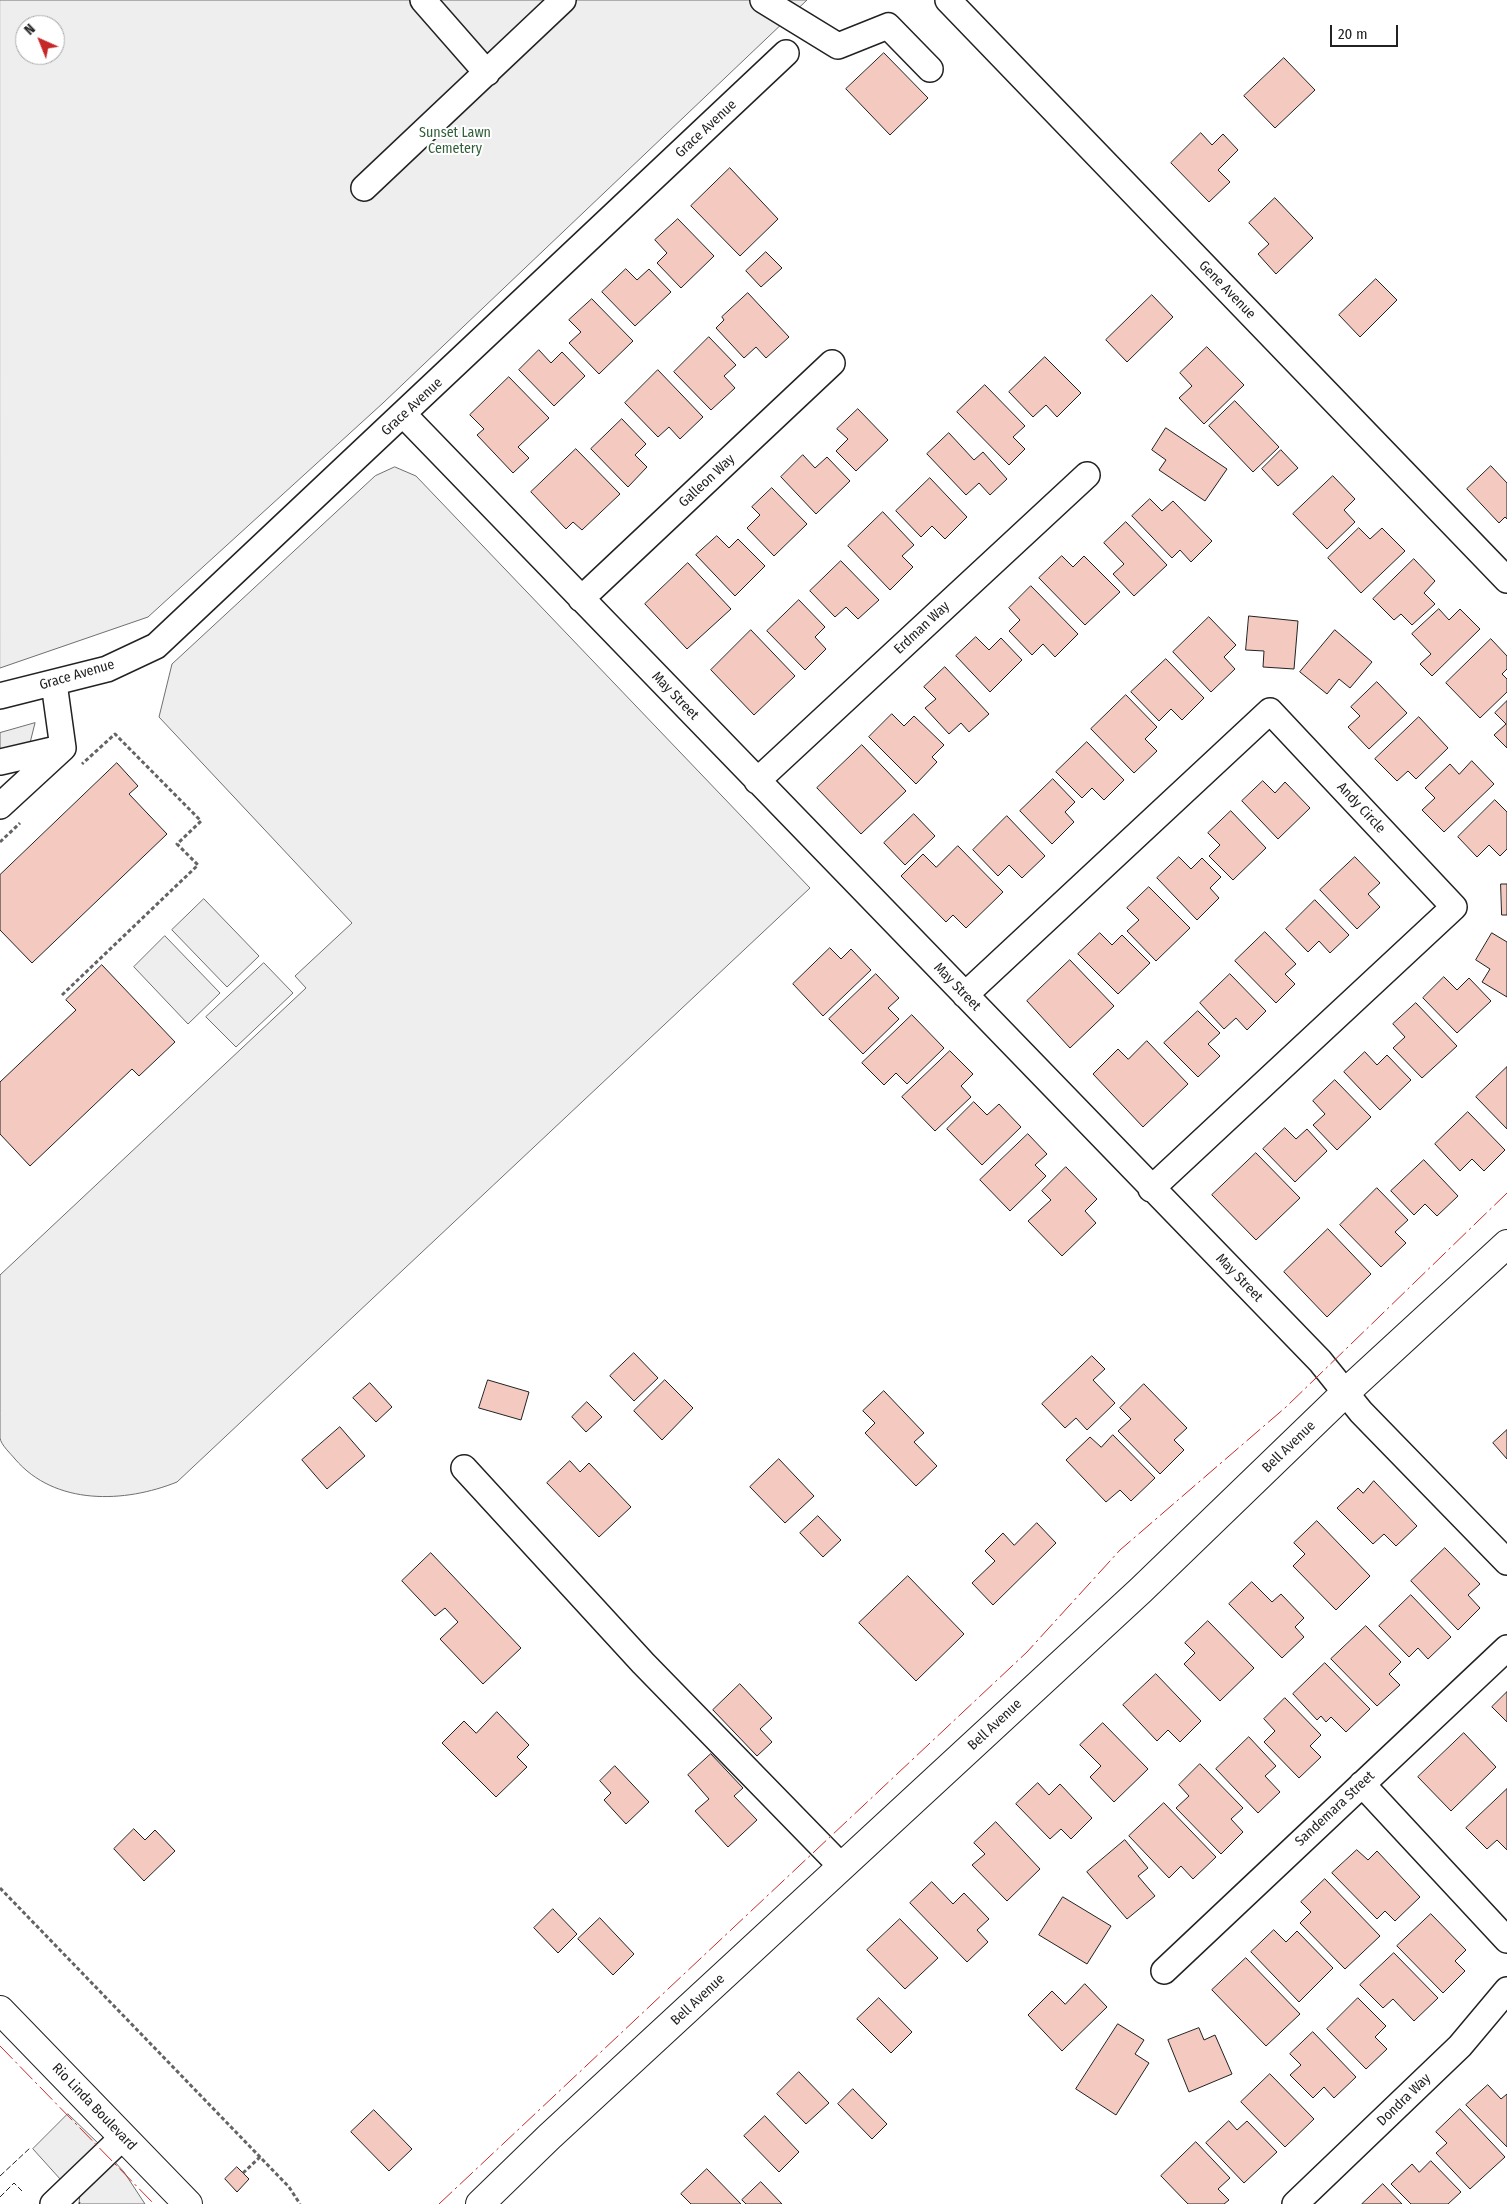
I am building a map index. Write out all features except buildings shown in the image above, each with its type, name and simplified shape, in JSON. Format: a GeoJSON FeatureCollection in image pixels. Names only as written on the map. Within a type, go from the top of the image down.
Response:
{"type":"FeatureCollection","features":[{"type":"Feature","properties":{"kind":"main road","name":"Bell Avenue"},"geometry":{"type":"LineString","coordinates":[[480,2204],[548,2137],[1134,1597],[1345,1393],[1507,1244]]}},
{"type":"Feature","properties":{"kind":"main road","name":"Rio Linda Boulevard"},"geometry":{"type":"LineString","coordinates":[[0,2010],[188,2204]]}},
{"type":"Feature","properties":{"kind":"street"},"geometry":{"type":"LineString","coordinates":[[423,0],[487,72]]}},
{"type":"Feature","properties":{"kind":"street"},"geometry":{"type":"LineString","coordinates":[[364,188],[563,0]]}},
{"type":"Feature","properties":{"kind":"street"},"geometry":{"type":"LineString","coordinates":[[763,0],[838,46],[888,26],[930,68]]}},
{"type":"Feature","properties":{"kind":"street","name":"Gene Avenue"},"geometry":{"type":"LineString","coordinates":[[948,0],[1507,580]]}},
{"type":"Feature","properties":{"kind":"street","name":"Grace Avenue"},"geometry":{"type":"LineString","coordinates":[[0,696],[107,669],[156,646],[404,415],[786,53]]}},
{"type":"Feature","properties":{"kind":"street","name":"Galleon Way"},"geometry":{"type":"LineString","coordinates":[[581,599],[832,363]]}},
{"type":"Feature","properties":{"kind":"street","name":"May Street"},"geometry":{"type":"LineString","coordinates":[[404,415],[1320,1362],[1345,1393],[1507,1562]]}},
{"type":"Feature","properties":{"kind":"street","name":"Erdman Way"},"geometry":{"type":"LineString","coordinates":[[757,781],[1087,475]]}},
{"type":"Feature","properties":{"kind":"street"},"geometry":{"type":"LineString","coordinates":[[54,682],[63,748]]}},
{"type":"Feature","properties":{"kind":"street","name":"Andy Circle"},"geometry":{"type":"LineString","coordinates":[[965,996],[1270,711],[1454,907],[1151,1188]]}},
{"type":"Feature","properties":{"kind":"street"},"geometry":{"type":"LineString","coordinates":[[0,762],[63,748]]}},
{"type":"Feature","properties":{"kind":"street"},"geometry":{"type":"LineString","coordinates":[[0,806],[63,748]]}},
{"type":"Feature","properties":{"kind":"street"},"geometry":{"type":"LineString","coordinates":[[464,1468],[643,1663],[840,1866]]}},
{"type":"Feature","properties":{"kind":"street","name":"Sandemara Street"},"geometry":{"type":"LineString","coordinates":[[1164,1971],[1507,1648]]}},
{"type":"Feature","properties":{"kind":"street"},"geometry":{"type":"LineString","coordinates":[[1362,1784],[1507,1940]]}},
{"type":"Feature","properties":{"kind":"street","name":"Dondra Way"},"geometry":{"type":"LineString","coordinates":[[1294,2204],[1460,2046],[1507,1990]]}},
{"type":"Feature","properties":{"kind":"street"},"geometry":{"type":"LineString","coordinates":[[53,2204],[123,2136]]}},
{"type":"Feature","properties":{"kind":"path"},"geometry":{"type":"LineString","coordinates":[[62,995],[198,865],[177,844],[201,821],[115,734],[79,767]]}},
{"type":"Feature","properties":{"kind":"path"},"geometry":{"type":"LineString","coordinates":[[0,842],[22,821]]}},
{"type":"Feature","properties":{"kind":"path"},"geometry":{"type":"LineString","coordinates":[[0,1888],[260,2157],[288,2187],[300,2204]]}},
{"type":"Feature","properties":{"kind":"path"},"geometry":{"type":"LineString","coordinates":[[244,2173],[260,2157]]}},
{"type":"Feature","properties":{"kind":"green space","name":"Sunset Lawn Cemetery"},"geometry":{"type":"Polygon","coordinates":[[[0,0],[807,0],[383,403],[148,617],[0,668],[0,0]]]}},
{"type":"Feature","properties":{"kind":"green space"},"geometry":{"type":"Polygon","coordinates":[[[395,467],[416,476],[810,888],[177,1482],[135,1494],[92,1496],[70,1492],[50,1485],[31,1474],[15,1459],[0,1438],[0,1275],[306,988],[295,976],[352,923],[159,717],[172,664],[375,476],[395,467]]]}},
{"type":"Feature","properties":{"kind":"green space"},"geometry":{"type":"Polygon","coordinates":[[[204,899],[259,956],[227,987],[172,930],[204,899]]]}},
{"type":"Feature","properties":{"kind":"green space"},"geometry":{"type":"Polygon","coordinates":[[[165,936],[220,993],[188,1024],[134,967],[165,936]]]}},
{"type":"Feature","properties":{"kind":"green space"},"geometry":{"type":"Polygon","coordinates":[[[264,963],[293,993],[236,1047],[206,1017],[264,963]]]}},
{"type":"Feature","properties":{"kind":"green space"},"geometry":{"type":"Polygon","coordinates":[[[68,2114],[100,2145],[61,2180],[33,2149],[68,2114]]]}},
{"type":"Feature","properties":{"kind":"green space"},"geometry":{"type":"Polygon","coordinates":[[[114,2161],[124,2172],[145,2204],[79,2204],[80,2192],[114,2161]]]}},
{"type":"Feature","properties":{"kind":"shaded area"},"geometry":{"type":"Polygon","coordinates":[[[35,723],[29,747],[0,774],[0,733],[35,723]]]}},
{"type":"Feature","properties":{"kind":"fence"},"geometry":{"type":"LineString","coordinates":[[0,2176],[30,2148]]}},
{"type":"Feature","properties":{"kind":"fence"},"geometry":{"type":"LineString","coordinates":[[0,2197],[14,2183],[22,2191]]}},
{"type":"Feature","properties":{"kind":"power"},"geometry":{"type":"LineString","coordinates":[[439,2204],[1027,1652],[1120,1550],[1286,1407],[1507,1193]]}},
{"type":"Feature","properties":{"kind":"power"},"geometry":{"type":"LineString","coordinates":[[0,2046],[154,2204]]}}]}
